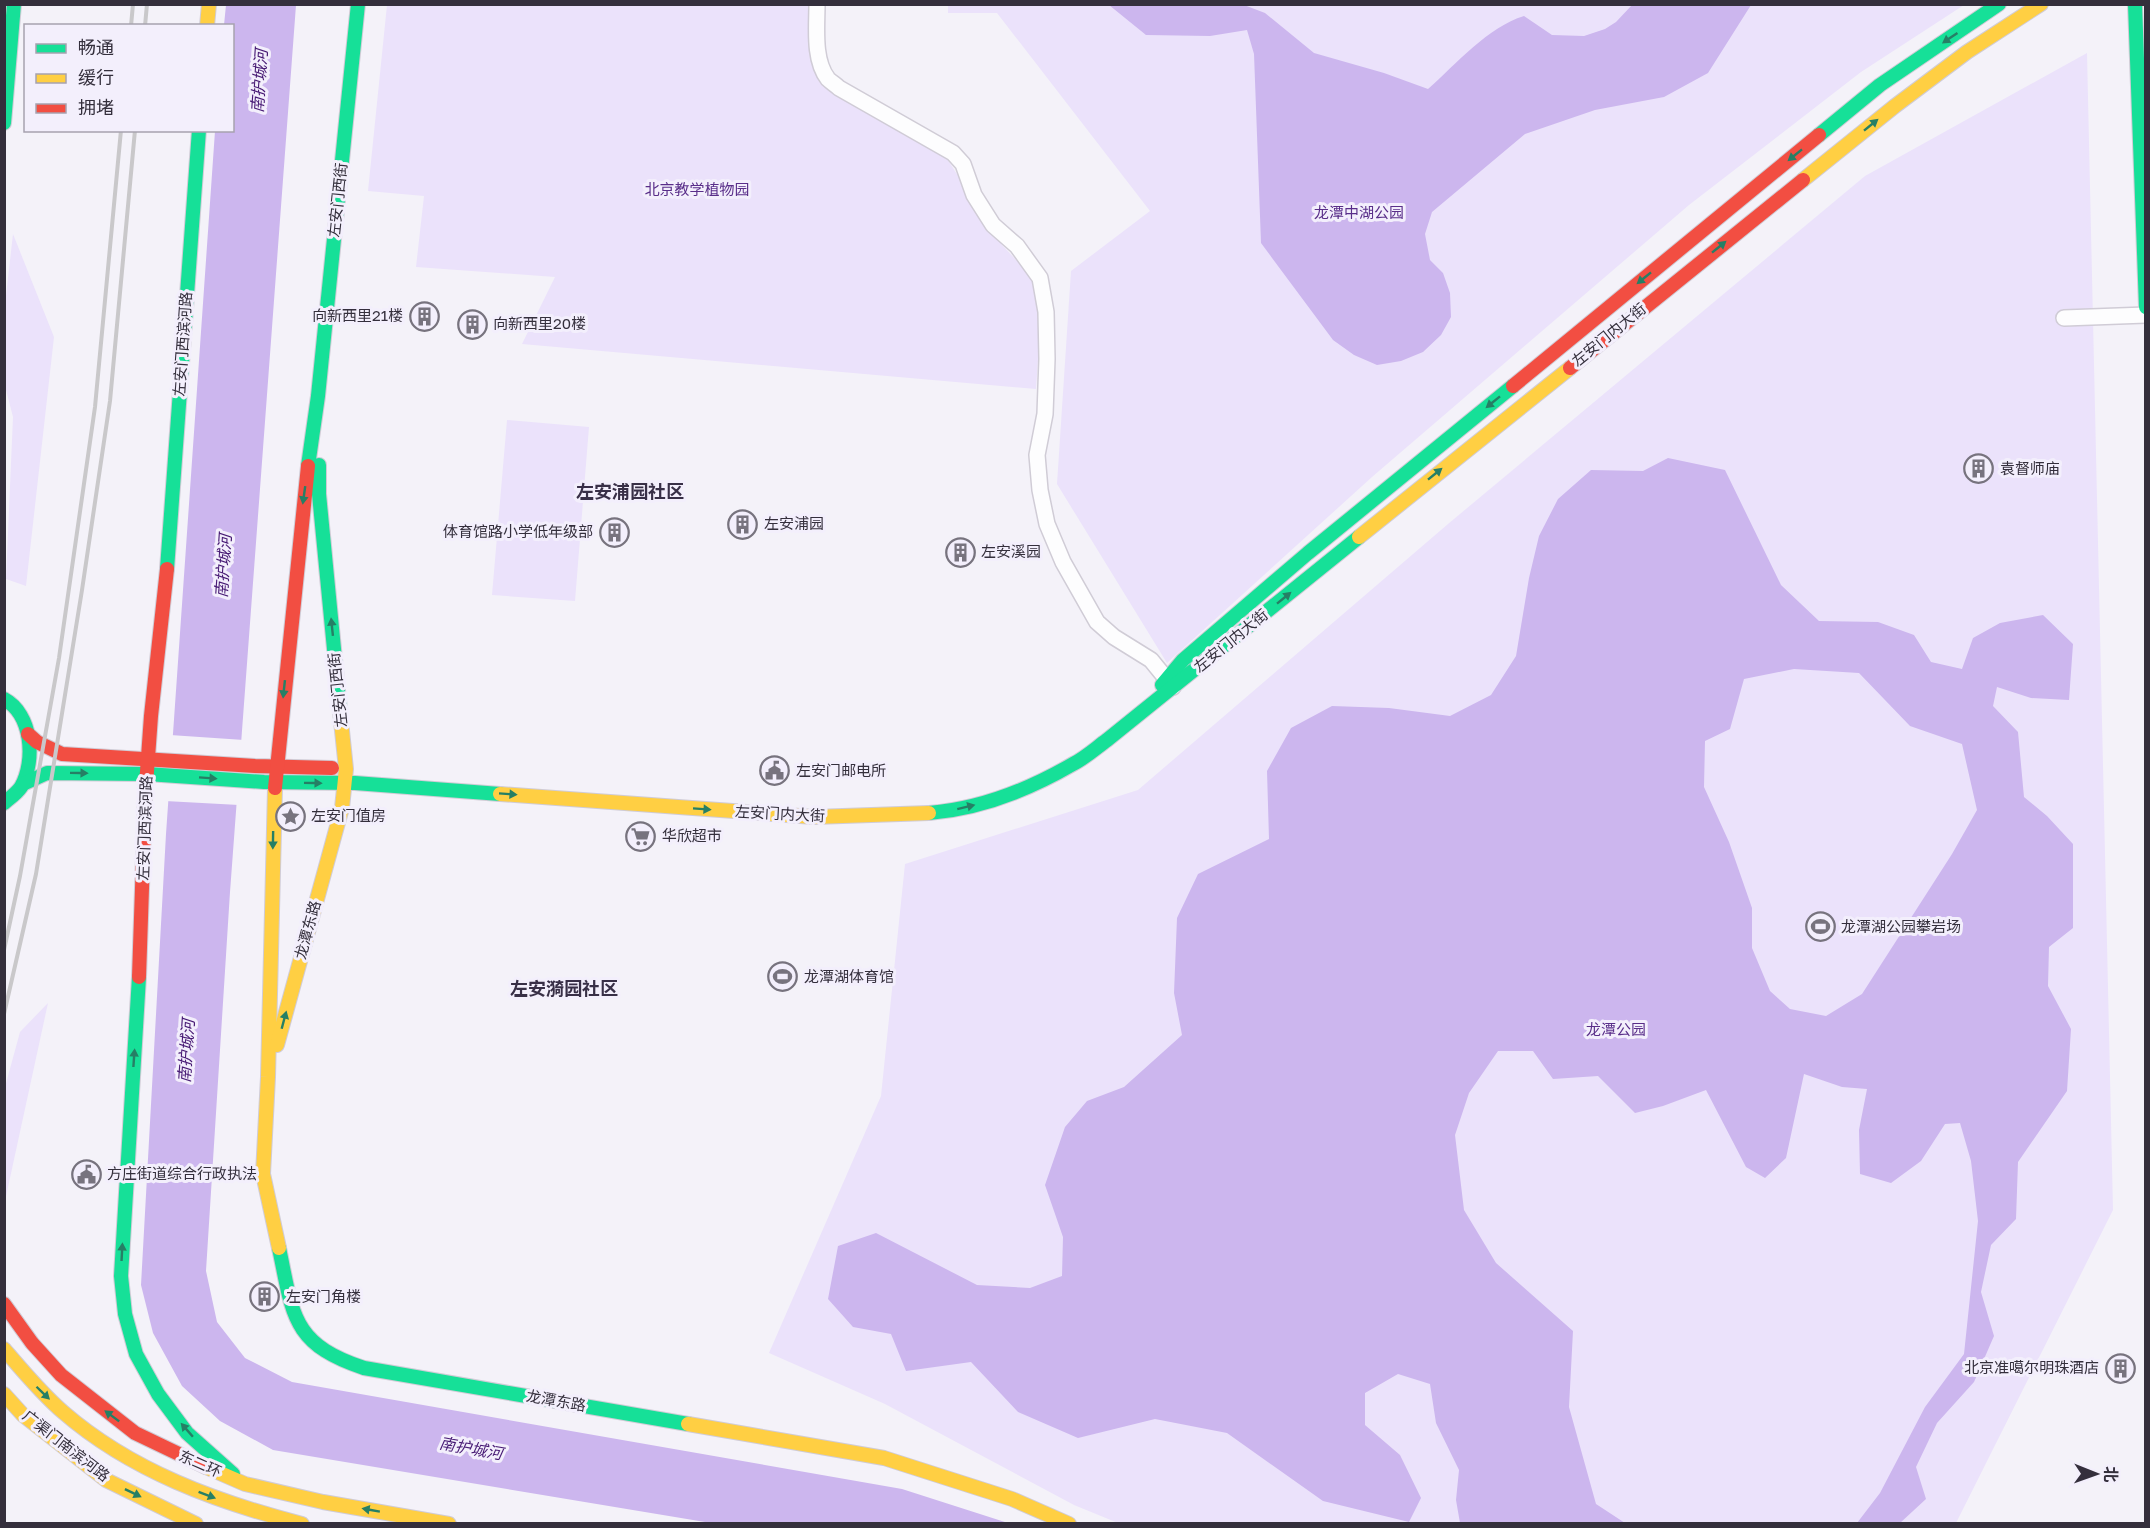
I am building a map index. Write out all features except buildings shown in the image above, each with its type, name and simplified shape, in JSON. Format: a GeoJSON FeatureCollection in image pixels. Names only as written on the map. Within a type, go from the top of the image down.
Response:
{"type":"FeatureCollection","features":[{"type":"Feature","properties":{"kind":"main road"},"geometry":{"type":"LineString","coordinates":[[4,123],[14,4]]}},
{"type":"Feature","properties":{"kind":"main road"},"geometry":{"type":"LineString","coordinates":[[207,24],[209,4]]}},
{"type":"Feature","properties":{"kind":"main road","name":"左安门西街"},"geometry":{"type":"LineString","coordinates":[[276,767],[303,500],[318,396],[358,4]]}},
{"type":"Feature","properties":{"kind":"main road","name":"左安门内大街"},"geometry":{"type":"LineString","coordinates":[[1042,764],[1077,749],[1170,683],[1183,660],[1308,553],[1880,84],[1999,4]]}},
{"type":"Feature","properties":{"kind":"main road","name":"左安门内大街"},"geometry":{"type":"LineString","coordinates":[[154,775],[276,782],[346,783],[814,817],[945,812],[982,803],[1023,789],[1074,764],[1170,683],[1895,106],[1967,52],[2041,4]]}},
{"type":"Feature","properties":{"kind":"main road"},"geometry":{"type":"LineString","coordinates":[[2135,4],[2145,307]]}},
{"type":"Feature","properties":{"kind":"main road","name":"左安门西滨河路"},"geometry":{"type":"LineString","coordinates":[[199,132],[139,981],[121,1276],[125,1314],[136,1354],[158,1394],[187,1433],[245,1484]]}},
{"type":"Feature","properties":{"kind":"main road","name":"左安门西街"},"geometry":{"type":"LineString","coordinates":[[318,396],[319,494],[346,783]]}},
{"type":"Feature","properties":{"kind":"main road"},"geometry":{"type":"LineString","coordinates":[[4,699],[17,708],[28,734],[29,756],[23,784]]}},
{"type":"Feature","properties":{"kind":"main road"},"geometry":{"type":"LineString","coordinates":[[28,734],[37,742],[62,754],[255,766],[361,769]]}},
{"type":"Feature","properties":{"kind":"main road","name":"龙潭东路"},"geometry":{"type":"LineString","coordinates":[[276,767],[268,1077],[263,1174],[293,1314],[316,1347],[338,1360],[363,1368],[884,1458],[1012,1499],[1070,1524]]}},
{"type":"Feature","properties":{"kind":"main road"},"geometry":{"type":"LineString","coordinates":[[4,803],[23,784],[47,773],[154,775]]}},
{"type":"Feature","properties":{"kind":"main road","name":"龙潭东路"},"geometry":{"type":"LineString","coordinates":[[268,1077],[342,808],[346,783]]}},
{"type":"Feature","properties":{"kind":"main road","name":"左安门内大街"},"geometry":{"type":"LineString","coordinates":[[617,789],[765,800]]}},
{"type":"Feature","properties":{"kind":"main road","name":"左安门内大街"},"geometry":{"type":"LineString","coordinates":[[818,803],[925,803],[957,797],[980,789]]}},
{"type":"Feature","properties":{"kind":"main road","name":"东二环"},"geometry":{"type":"LineString","coordinates":[[4,1304],[32,1343],[61,1375],[135,1433],[185,1458],[245,1484],[323,1502],[449,1524]]}},
{"type":"Feature","properties":{"kind":"main road","name":"东二环"},"geometry":{"type":"LineString","coordinates":[[4,1349],[44,1394],[121,1455],[175,1482],[219,1499],[271,1517],[302,1524]]}},
{"type":"Feature","properties":{"kind":"main road","name":"广渠门南滨河路"},"geometry":{"type":"LineString","coordinates":[[4,1394],[24,1415],[106,1480],[196,1524]]}},
{"type":"Feature","properties":{"kind":"street"},"geometry":{"type":"LineString","coordinates":[[817,4],[820,64],[828,79],[839,88],[953,153],[963,164],[974,195],[993,225],[1017,246],[1040,278],[1046,312],[1047,359],[1045,414],[1037,455],[1040,490],[1047,524],[1063,562],[1097,622],[1114,637],[1151,660],[1170,683]]}},
{"type":"Feature","properties":{"kind":"street"},"geometry":{"type":"LineString","coordinates":[[2064,318],[2145,315]]}},
{"type":"Feature","properties":{"kind":"green space","name":"龙潭中湖公园"},"geometry":{"type":"Polygon","coordinates":[[[948,4],[1964,5],[1861,72],[1689,205],[1372,477],[1167,663],[1057,484],[1071,271],[1150,211],[997,13],[948,13],[948,4]]]}},
{"type":"Feature","properties":{"kind":"green space","name":"北京教学植物园"},"geometry":{"type":"Polygon","coordinates":[[[387,5],[821,5],[819,74],[946,157],[1002,245],[1034,279],[1041,314],[1036,389],[522,344],[555,277],[416,267],[424,196],[368,191],[387,5]]]}},
{"type":"Feature","properties":{"kind":"green space","name":"龙潭公园"},"geometry":{"type":"Polygon","coordinates":[[[2087,53],[2113,1210],[1956,1523],[1118,1523],[1074,1505],[885,1404],[769,1353],[881,1096],[905,864],[1138,790],[1448,524],[1865,176],[2087,53]]]}},
{"type":"Feature","properties":{"kind":"green space"},"geometry":{"type":"Polygon","coordinates":[[[13,234],[54,337],[26,586],[6,579],[13,417],[5,386],[4,313],[13,234]]]}},
{"type":"Feature","properties":{"kind":"green space"},"geometry":{"type":"Polygon","coordinates":[[[507,420],[589,427],[575,601],[492,595],[507,420]]]}},
{"type":"Feature","properties":{"kind":"green space"},"geometry":{"type":"Polygon","coordinates":[[[48,1003],[5,1201],[5,1087],[20,1032],[48,1003]]]}},
{"type":"Feature","properties":{"kind":"water","name":"南护城河"},"geometry":{"type":"Polygon","coordinates":[[[226,5],[296,5],[230,892],[206,1271],[217,1322],[245,1358],[292,1382],[902,1489],[1008,1523],[711,1523],[273,1450],[220,1421],[182,1386],[153,1333],[141,1285],[166,834],[215,132],[234,132],[234,24],[224,24],[226,5]]]}},
{"type":"Feature","properties":{"kind":"water"},"geometry":{"type":"Polygon","coordinates":[[[1109,5],[1244,5],[1265,13],[1314,53],[1384,73],[1428,89],[1485,37],[1524,16],[1552,35],[1584,36],[1605,29],[1616,22],[1632,5],[1751,5],[1708,73],[1664,97],[1595,110],[1525,134],[1432,212],[1425,234],[1430,260],[1443,273],[1450,293],[1451,317],[1441,335],[1423,352],[1401,361],[1377,365],[1354,355],[1333,340],[1261,243],[1254,54],[1247,30],[1210,36],[1146,35],[1109,5]]]}},
{"type":"Feature","properties":{"kind":"water"},"geometry":{"type":"Polygon","coordinates":[[[1668,458],[1725,470],[1781,585],[1819,621],[1878,622],[1914,635],[1931,662],[1962,669],[1973,638],[2000,623],[2043,615],[2073,644],[2069,700],[2031,698],[1997,687],[1993,706],[2018,732],[2024,797],[2047,816],[2073,844],[2073,928],[2049,947],[2048,986],[2071,1029],[2067,1091],[2018,1162],[2016,1219],[1991,1245],[1981,1292],[1994,1336],[1974,1382],[1937,1423],[1916,1467],[1926,1499],[1900,1523],[1857,1523],[1880,1493],[1925,1407],[1964,1354],[1978,1221],[1971,1161],[1960,1123],[1945,1124],[1921,1161],[1891,1183],[1860,1174],[1859,1130],[1867,1089],[1842,1087],[1804,1074],[1786,1158],[1765,1178],[1746,1167],[1706,1090],[1663,1106],[1635,1113],[1598,1076],[1553,1079],[1533,1051],[1498,1051],[1469,1093],[1455,1135],[1464,1210],[1496,1263],[1573,1331],[1569,1407],[1596,1504],[1625,1523],[1460,1523],[1456,1500],[1459,1470],[1436,1423],[1430,1384],[1398,1374],[1365,1393],[1365,1425],[1400,1455],[1421,1498],[1409,1522],[1323,1501],[1227,1433],[1155,1419],[1078,1438],[1018,1412],[971,1362],[906,1371],[891,1334],[853,1327],[828,1299],[838,1246],[876,1233],[977,1285],[1030,1288],[1062,1276],[1063,1237],[1045,1185],[1065,1127],[1087,1101],[1124,1087],[1182,1035],[1174,993],[1177,918],[1198,874],[1269,839],[1267,771],[1291,728],[1332,706],[1389,708],[1450,716],[1491,695],[1516,656],[1529,578],[1539,536],[1558,499],[1591,470],[1643,471],[1668,458]],[[1794,669],[1744,679],[1730,729],[1705,741],[1704,787],[1729,842],[1752,908],[1752,948],[1770,991],[1790,1009],[1826,1016],[1862,994],[1952,854],[1977,810],[1962,744],[1910,726],[1859,673],[1794,669]]]}},
{"type":"Feature","properties":{"kind":"pier"},"geometry":{"type":"Polygon","coordinates":[[[170,735],[244,740],[239,805],[165,801],[170,735]]]}},
{"type":"Feature","properties":{"kind":"railway"},"geometry":{"type":"LineString","coordinates":[[131,24],[133,4]]}},
{"type":"Feature","properties":{"kind":"railway"},"geometry":{"type":"LineString","coordinates":[[145,24],[147,4]]}},
{"type":"Feature","properties":{"kind":"railway"},"geometry":{"type":"LineString","coordinates":[[4,950],[20,876],[59,658],[95,407],[121,132]]}},
{"type":"Feature","properties":{"kind":"railway"},"geometry":{"type":"LineString","coordinates":[[4,1014],[36,874],[82,590],[110,401],[135,132]]}},
{"type":"Feature","properties":{"kind":"traffic: fast"},"geometry":{"type":"LineString","coordinates":[[4,123],[14,4]]}},
{"type":"Feature","properties":{"kind":"traffic: fast"},"geometry":{"type":"LineString","coordinates":[[308,466],[318,396],[358,4]]}},
{"type":"Feature","properties":{"kind":"traffic: fast"},"geometry":{"type":"LineString","coordinates":[[1819,135],[1880,85],[1999,4]]}},
{"type":"Feature","properties":{"kind":"traffic: fast"},"geometry":{"type":"LineString","coordinates":[[2135,4],[2146,307]]}},
{"type":"Feature","properties":{"kind":"traffic: fast"},"geometry":{"type":"LineString","coordinates":[[167,569],[199,132]]}},
{"type":"Feature","properties":{"kind":"traffic: fast"},"geometry":{"type":"LineString","coordinates":[[1162,685],[1183,660],[1308,553],[1513,386]]}},
{"type":"Feature","properties":{"kind":"traffic: fast"},"geometry":{"type":"LineString","coordinates":[[319,465],[319,494],[341,721]]}},
{"type":"Feature","properties":{"kind":"traffic: fast"},"geometry":{"type":"LineString","coordinates":[[929,813],[967,807],[1004,796],[1039,782],[1082,759],[1359,537]]}},
{"type":"Feature","properties":{"kind":"traffic: fast"},"geometry":{"type":"LineString","coordinates":[[4,699],[21,715],[26,726],[30,751],[29,764],[21,787],[4,803]]}},
{"type":"Feature","properties":{"kind":"traffic: fast"},"geometry":{"type":"LineString","coordinates":[[23,784],[47,773],[147,774],[264,782],[355,783],[500,794]]}},
{"type":"Feature","properties":{"kind":"traffic: fast"},"geometry":{"type":"LineString","coordinates":[[139,977],[121,1276],[125,1314],[136,1354],[158,1394],[187,1433],[233,1474]]}},
{"type":"Feature","properties":{"kind":"traffic: fast"},"geometry":{"type":"LineString","coordinates":[[279,1248],[288,1291],[299,1324],[309,1337],[340,1359],[364,1368],[688,1424]]}},
{"type":"Feature","properties":{"kind":"traffic: slow"},"geometry":{"type":"LineString","coordinates":[[207,24],[209,4]]}},
{"type":"Feature","properties":{"kind":"traffic: slow"},"geometry":{"type":"LineString","coordinates":[[1803,180],[1967,52],[2041,4]]}},
{"type":"Feature","properties":{"kind":"traffic: slow"},"geometry":{"type":"LineString","coordinates":[[1359,537],[1570,368]]}},
{"type":"Feature","properties":{"kind":"traffic: slow"},"geometry":{"type":"LineString","coordinates":[[277,1045],[342,808],[346,769],[341,721]]}},
{"type":"Feature","properties":{"kind":"traffic: slow"},"geometry":{"type":"LineString","coordinates":[[275,788],[268,1077],[263,1174],[279,1248]]}},
{"type":"Feature","properties":{"kind":"traffic: slow"},"geometry":{"type":"LineString","coordinates":[[500,794],[814,817],[929,813]]}},
{"type":"Feature","properties":{"kind":"traffic: slow"},"geometry":{"type":"LineString","coordinates":[[4,1349],[55,1405],[89,1433],[117,1451],[176,1482],[238,1506],[302,1524]]}},
{"type":"Feature","properties":{"kind":"traffic: slow"},"geometry":{"type":"LineString","coordinates":[[4,1394],[23,1415],[106,1480],[196,1524]]}},
{"type":"Feature","properties":{"kind":"traffic: slow"},"geometry":{"type":"LineString","coordinates":[[688,1424],[884,1458],[1012,1499],[1069,1524]]}},
{"type":"Feature","properties":{"kind":"traffic: slow"},"geometry":{"type":"LineString","coordinates":[[206,1467],[245,1484],[323,1502],[449,1524]]}},
{"type":"Feature","properties":{"kind":"traffic: jam"},"geometry":{"type":"LineString","coordinates":[[1513,386],[1819,135]]}},
{"type":"Feature","properties":{"kind":"traffic: jam"},"geometry":{"type":"LineString","coordinates":[[1570,368],[1803,180]]}},
{"type":"Feature","properties":{"kind":"traffic: jam"},"geometry":{"type":"LineString","coordinates":[[275,788],[308,466]]}},
{"type":"Feature","properties":{"kind":"traffic: jam"},"geometry":{"type":"LineString","coordinates":[[139,977],[145,799],[151,716],[167,569]]}},
{"type":"Feature","properties":{"kind":"traffic: jam"},"geometry":{"type":"LineString","coordinates":[[28,734],[37,742],[62,754],[255,766],[332,768]]}},
{"type":"Feature","properties":{"kind":"traffic: jam"},"geometry":{"type":"LineString","coordinates":[[4,1304],[32,1343],[61,1375],[135,1433],[206,1467]]}},
{"type":"Feature","properties":{"kind":"place","name":"向新西里21楼"},"geometry":{"type":"Point","coordinates":[424,316]}},
{"type":"Feature","properties":{"kind":"place","name":"向新西里20楼"},"geometry":{"type":"Point","coordinates":[472,324]}},
{"type":"Feature","properties":{"kind":"place","name":"袁督师庙"},"geometry":{"type":"Point","coordinates":[1979,469]}},
{"type":"Feature","properties":{"kind":"place","name":"左安浦园"},"geometry":{"type":"Point","coordinates":[743,524]}},
{"type":"Feature","properties":{"kind":"place","name":"体育馆路小学低年级部"},"geometry":{"type":"Point","coordinates":[614,532]}},
{"type":"Feature","properties":{"kind":"place","name":"左安溪园"},"geometry":{"type":"Point","coordinates":[960,552]}},
{"type":"Feature","properties":{"kind":"place","name":"左安门邮电所"},"geometry":{"type":"Point","coordinates":[775,771]}},
{"type":"Feature","properties":{"kind":"place","name":"左安门值房"},"geometry":{"type":"Point","coordinates":[290,816]}},
{"type":"Feature","properties":{"kind":"place","name":"华欣超市"},"geometry":{"type":"Point","coordinates":[641,836]}},
{"type":"Feature","properties":{"kind":"place","name":"龙潭湖公园攀岩场"},"geometry":{"type":"Point","coordinates":[1820,927]}},
{"type":"Feature","properties":{"kind":"place","name":"龙潭湖体育馆"},"geometry":{"type":"Point","coordinates":[783,977]}},
{"type":"Feature","properties":{"kind":"place","name":"方庄街道综合行政执法"},"geometry":{"type":"Point","coordinates":[86,1174]}},
{"type":"Feature","properties":{"kind":"place","name":"左安门角楼"},"geometry":{"type":"Point","coordinates":[265,1297]}},
{"type":"Feature","properties":{"kind":"place","name":"北京准噶尔明珠酒店"},"geometry":{"type":"Point","coordinates":[2120,1368]}},
{"type":"Feature","properties":{"kind":"district","name":"左安浦园社区"},"geometry":{"type":"Point","coordinates":[630,492]}},
{"type":"Feature","properties":{"kind":"district","name":"左安漪园社区"},"geometry":{"type":"Point","coordinates":[564,989]}}]}
